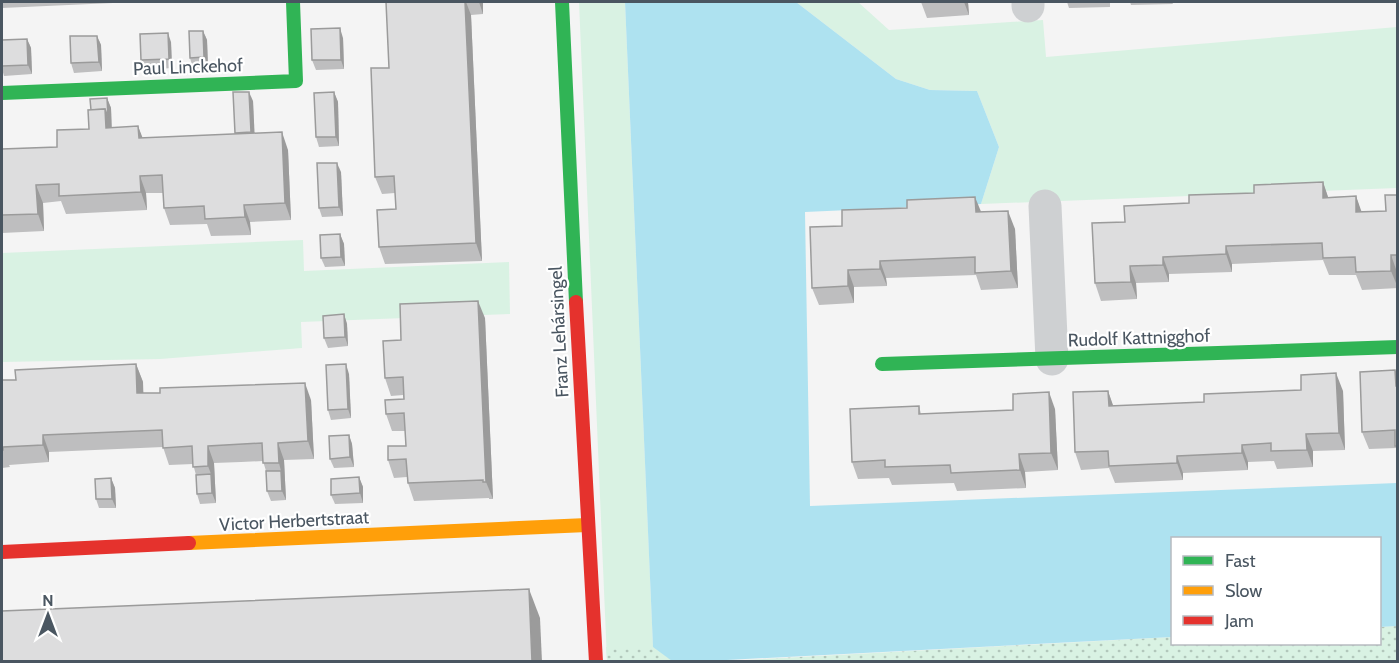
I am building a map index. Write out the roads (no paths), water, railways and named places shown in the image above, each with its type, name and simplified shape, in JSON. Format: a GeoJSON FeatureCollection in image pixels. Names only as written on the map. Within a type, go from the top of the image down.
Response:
{"type":"FeatureCollection","features":[{"type":"Feature","properties":{"kind":"street","name":"Paul Linckehof"},"geometry":{"type":"LineString","coordinates":[[2,93],[296,81],[293,2]]}},
{"type":"Feature","properties":{"kind":"street","name":"Franz Lehársingel"},"geometry":{"type":"LineString","coordinates":[[562,2],[587,525],[596,662]]}},
{"type":"Feature","properties":{"kind":"street"},"geometry":{"type":"LineString","coordinates":[[1045,206],[1052,359]]}},
{"type":"Feature","properties":{"kind":"street","name":"Rudolf Kattnigghof"},"geometry":{"type":"LineString","coordinates":[[882,364],[1398,347]]}},
{"type":"Feature","properties":{"kind":"street","name":"Victor Herbertstraat"},"geometry":{"type":"LineString","coordinates":[[2,552],[587,525]]}},
{"type":"Feature","properties":{"kind":"water"},"geometry":{"type":"Polygon","coordinates":[[[625,2],[796,2],[896,79],[930,90],[977,91],[999,147],[981,204],[805,212],[810,506],[1397,483],[1397,626],[1381,627],[1381,537],[1171,537],[1171,637],[708,661],[672,661],[653,647],[625,2]]]}}]}
